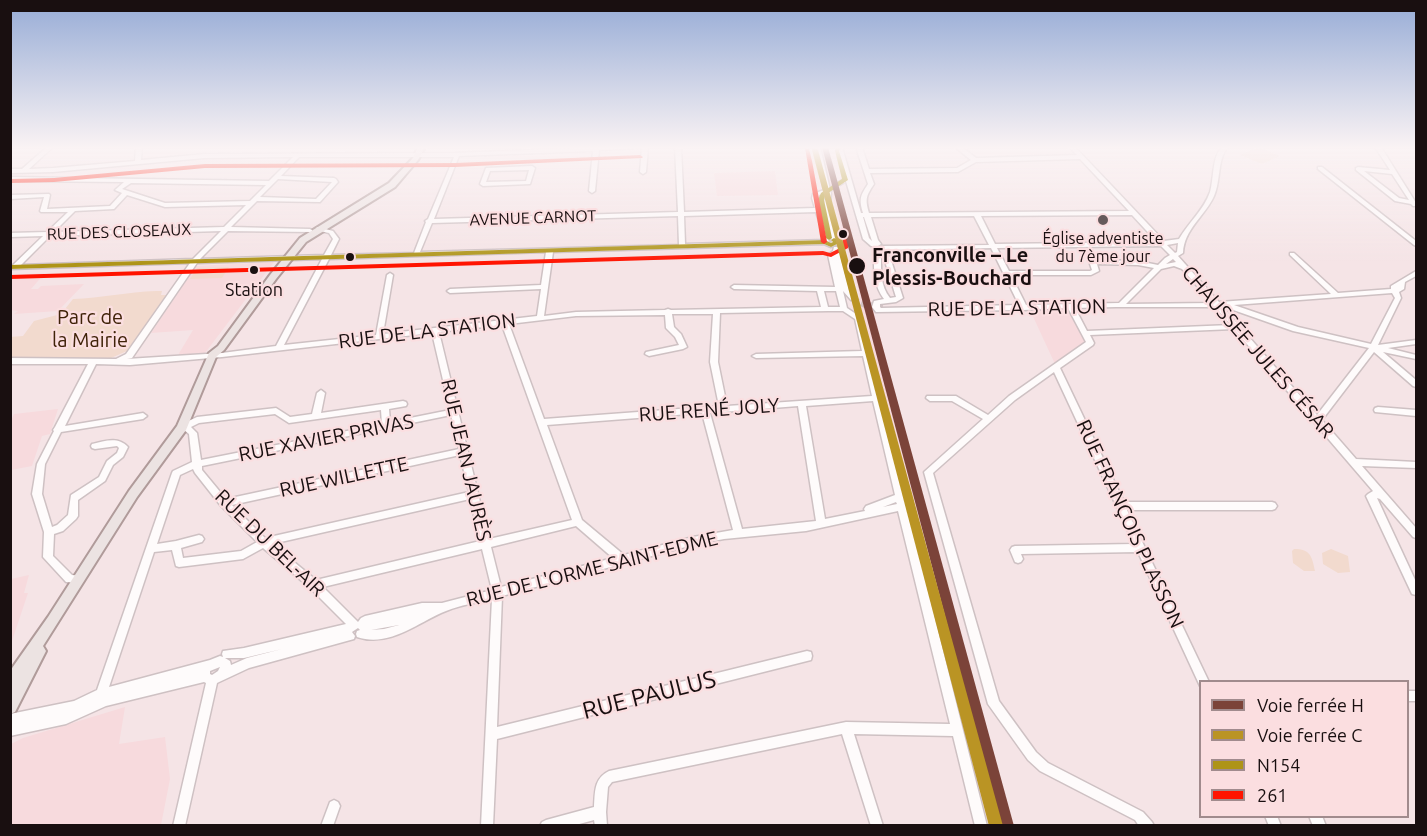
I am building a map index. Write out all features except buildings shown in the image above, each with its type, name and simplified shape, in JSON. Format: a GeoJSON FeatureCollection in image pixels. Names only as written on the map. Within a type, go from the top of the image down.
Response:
{"type":"FeatureCollection","features":[{"type":"Feature","properties":{"kind":"main road"},"geometry":{"type":"LineString","coordinates":[[10,684],[53,621],[133,494],[184,427],[212,355],[221,348],[285,258],[314,230],[390,186]]}},
{"type":"Feature","properties":{"kind":"main road"},"geometry":{"type":"LineString","coordinates":[[10,707],[53,621]]}},
{"type":"Feature","properties":{"kind":"street"},"geometry":{"type":"LineString","coordinates":[[123,186],[118,190],[165,205],[318,201],[331,186]]}},
{"type":"Feature","properties":{"kind":"street"},"geometry":{"type":"LineString","coordinates":[[106,361],[129,356],[195,261],[267,186]]}},
{"type":"Feature","properties":{"kind":"street"},"geometry":{"type":"LineString","coordinates":[[416,255],[443,186]]}},
{"type":"Feature","properties":{"kind":"street"},"geometry":{"type":"LineString","coordinates":[[592,186],[592,191]]}},
{"type":"Feature","properties":{"kind":"street"},"geometry":{"type":"LineString","coordinates":[[680,186],[682,246]]}},
{"type":"Feature","properties":{"kind":"street"},"geometry":{"type":"LineString","coordinates":[[824,186],[825,193],[821,200],[829,241]]}},
{"type":"Feature","properties":{"kind":"street"},"geometry":{"type":"LineString","coordinates":[[852,186],[866,239],[878,247],[887,257],[900,297],[886,303],[877,274],[878,247],[867,216],[864,195],[871,186]]}},
{"type":"Feature","properties":{"kind":"street","name":"CHAUSSÉE JULES CÉSAR"},"geometry":{"type":"LineString","coordinates":[[1109,186],[1219,304],[1236,327],[1416,534]]}},
{"type":"Feature","properties":{"kind":"street","name":"RUE DE LA STATION"},"geometry":{"type":"LineString","coordinates":[[886,303],[948,309],[1124,304],[1126,298],[1160,267],[1174,255],[1180,253],[1180,244],[1210,199],[1215,186]]}},
{"type":"Feature","properties":{"kind":"street"},"geometry":{"type":"LineString","coordinates":[[1343,186],[1416,244]]}},
{"type":"Feature","properties":{"kind":"street"},"geometry":{"type":"LineString","coordinates":[[1379,186],[1397,200],[1415,204]]}},
{"type":"Feature","properties":{"kind":"street"},"geometry":{"type":"LineString","coordinates":[[1403,186],[1415,204]]}},
{"type":"Feature","properties":{"kind":"street"},"geometry":{"type":"LineString","coordinates":[[825,193],[820,192],[815,196],[818,210],[829,241],[837,251],[846,290],[853,299]]}},
{"type":"Feature","properties":{"kind":"street"},"geometry":{"type":"LineString","coordinates":[[10,198],[47,195],[42,211],[72,210],[112,208],[126,193]]}},
{"type":"Feature","properties":{"kind":"street"},"geometry":{"type":"LineString","coordinates":[[13,267],[72,210]]}},
{"type":"Feature","properties":{"kind":"street","name":"AVENUE CARNOT"},"geometry":{"type":"LineString","coordinates":[[428,221],[818,210]]}},
{"type":"Feature","properties":{"kind":"street"},"geometry":{"type":"LineString","coordinates":[[859,216],[1135,213]]}},
{"type":"Feature","properties":{"kind":"street"},"geometry":{"type":"LineString","coordinates":[[977,215],[1024,308]]}},
{"type":"Feature","properties":{"kind":"street","name":"RUE DES CLOSEAUX"},"geometry":{"type":"LineString","coordinates":[[10,235],[227,229],[314,230]]}},
{"type":"Feature","properties":{"kind":"street"},"geometry":{"type":"LineString","coordinates":[[279,348],[336,238],[331,232],[314,230]]}},
{"type":"Feature","properties":{"kind":"street"},"geometry":{"type":"LineString","coordinates":[[13,267],[829,241]]}},
{"type":"Feature","properties":{"kind":"street"},"geometry":{"type":"LineString","coordinates":[[878,247],[1182,241]]}},
{"type":"Feature","properties":{"kind":"street"},"geometry":{"type":"LineString","coordinates":[[540,317],[550,250]]}},
{"type":"Feature","properties":{"kind":"street"},"geometry":{"type":"LineString","coordinates":[[837,251],[831,255],[844,309],[858,318],[981,825]]}},
{"type":"Feature","properties":{"kind":"street"},"geometry":{"type":"LineString","coordinates":[[1292,254],[1335,295]]}},
{"type":"Feature","properties":{"kind":"street"},"geometry":{"type":"LineString","coordinates":[[1006,273],[1091,273],[1096,271],[1094,264],[1096,262],[1138,262],[1160,267],[1176,264],[1187,270]]}},
{"type":"Feature","properties":{"kind":"street"},"geometry":{"type":"LineString","coordinates":[[1116,306],[1219,304],[1335,295],[1398,287],[1416,273]]}},
{"type":"Feature","properties":{"kind":"street"},"geometry":{"type":"LineString","coordinates":[[379,336],[390,275]]}},
{"type":"Feature","properties":{"kind":"street"},"geometry":{"type":"LineString","coordinates":[[450,291],[545,287]]}},
{"type":"Feature","properties":{"kind":"street"},"geometry":{"type":"LineString","coordinates":[[734,287],[839,289]]}},
{"type":"Feature","properties":{"kind":"street"},"geometry":{"type":"LineString","coordinates":[[1318,420],[1373,348],[1398,298],[1398,287]]}},
{"type":"Feature","properties":{"kind":"street"},"geometry":{"type":"LineString","coordinates":[[820,289],[825,310]]}},
{"type":"Feature","properties":{"kind":"street"},"geometry":{"type":"LineString","coordinates":[[1219,304],[1296,329],[1416,357]]}},
{"type":"Feature","properties":{"kind":"street"},"geometry":{"type":"LineString","coordinates":[[1071,307],[1090,343],[1012,398],[928,472],[994,704],[1032,756],[1044,766],[1139,816],[1148,825]]}},
{"type":"Feature","properties":{"kind":"street","name":"RUE DE LA STATION"},"geometry":{"type":"LineString","coordinates":[[10,361],[93,362],[212,355],[576,314],[844,309]]}},
{"type":"Feature","properties":{"kind":"street"},"geometry":{"type":"LineString","coordinates":[[649,354],[683,347],[678,336],[670,328],[668,311]]}},
{"type":"Feature","properties":{"kind":"street"},"geometry":{"type":"LineString","coordinates":[[717,311],[714,362],[724,409]]}},
{"type":"Feature","properties":{"kind":"street"},"geometry":{"type":"LineString","coordinates":[[506,322],[578,522],[621,559]]}},
{"type":"Feature","properties":{"kind":"street"},"geometry":{"type":"LineString","coordinates":[[1086,333],[1236,327]]}},
{"type":"Feature","properties":{"kind":"street","name":"RUE JEAN JAURÈS"},"geometry":{"type":"LineString","coordinates":[[435,330],[497,591],[488,825]]}},
{"type":"Feature","properties":{"kind":"street"},"geometry":{"type":"LineString","coordinates":[[1373,348],[1416,342]]}},
{"type":"Feature","properties":{"kind":"street"},"geometry":{"type":"LineString","coordinates":[[1373,348],[1416,384]]}},
{"type":"Feature","properties":{"kind":"street"},"geometry":{"type":"LineString","coordinates":[[756,356],[867,353]]}},
{"type":"Feature","properties":{"kind":"street"},"geometry":{"type":"LineString","coordinates":[[129,356],[130,359],[138,360]]}},
{"type":"Feature","properties":{"kind":"street"},"geometry":{"type":"LineString","coordinates":[[78,579],[70,579],[48,557],[49,532],[37,494],[37,480],[41,464],[57,430],[93,362]]}},
{"type":"Feature","properties":{"kind":"street","name":"RUE FRANÇOIS PLASSON"},"geometry":{"type":"LineString","coordinates":[[1056,368],[1204,680]]}},
{"type":"Feature","properties":{"kind":"street"},"geometry":{"type":"LineString","coordinates":[[316,416],[321,393]]}},
{"type":"Feature","properties":{"kind":"street","name":"RUE RENÉ JOLY"},"geometry":{"type":"LineString","coordinates":[[541,422],[876,398]]}},
{"type":"Feature","properties":{"kind":"street"},"geometry":{"type":"LineString","coordinates":[[930,399],[953,398],[988,419]]}},
{"type":"Feature","properties":{"kind":"street"},"geometry":{"type":"LineString","coordinates":[[801,403],[821,523]]}},
{"type":"Feature","properties":{"kind":"street"},"geometry":{"type":"LineString","coordinates":[[184,427],[197,420],[276,411],[289,420],[403,404]]}},
{"type":"Feature","properties":{"kind":"street"},"geometry":{"type":"LineString","coordinates":[[385,407],[386,425]]}},
{"type":"Feature","properties":{"kind":"street"},"geometry":{"type":"LineString","coordinates":[[705,410],[739,534]]}},
{"type":"Feature","properties":{"kind":"street"},"geometry":{"type":"LineString","coordinates":[[1378,410],[1416,413]]}},
{"type":"Feature","properties":{"kind":"street","name":"RUE XAVIER PRIVAS"},"geometry":{"type":"LineString","coordinates":[[197,464],[454,411]]}},
{"type":"Feature","properties":{"kind":"street"},"geometry":{"type":"LineString","coordinates":[[57,430],[143,416]]}},
{"type":"Feature","properties":{"kind":"street","name":"RUE DU BEL-AIR"},"geometry":{"type":"LineString","coordinates":[[184,427],[192,433],[198,471],[224,502],[264,542],[314,585],[356,629]]}},
{"type":"Feature","properties":{"kind":"street"},"geometry":{"type":"LineString","coordinates":[[49,532],[60,528],[73,516],[74,498],[102,479],[110,463],[120,455],[124,447],[118,443],[95,446]]}},
{"type":"Feature","properties":{"kind":"street","name":"RUE WILLETTE"},"geometry":{"type":"LineString","coordinates":[[224,502],[464,451]]}},
{"type":"Feature","properties":{"kind":"street"},"geometry":{"type":"LineString","coordinates":[[1354,462],[1416,465]]}},
{"type":"Feature","properties":{"kind":"street"},"geometry":{"type":"LineString","coordinates":[[101,694],[176,473],[197,464]]}},
{"type":"Feature","properties":{"kind":"street"},"geometry":{"type":"LineString","coordinates":[[176,545],[179,563],[243,555],[264,542],[475,494]]}},
{"type":"Feature","properties":{"kind":"street"},"geometry":{"type":"LineString","coordinates":[[1383,496],[1374,494],[1371,496],[1416,591]]}},
{"type":"Feature","properties":{"kind":"street","name":"RUE DE L'ORME SAINT-EDME"},"geometry":{"type":"LineString","coordinates":[[218,670],[244,653],[356,629],[384,634],[409,626],[444,606],[693,541],[806,527],[901,502]]}},
{"type":"Feature","properties":{"kind":"street"},"geometry":{"type":"LineString","coordinates":[[1122,506],[1272,506]]}},
{"type":"Feature","properties":{"kind":"street"},"geometry":{"type":"LineString","coordinates":[[1405,520],[1416,521]]}},
{"type":"Feature","properties":{"kind":"street"},"geometry":{"type":"LineString","coordinates":[[314,585],[578,522]]}},
{"type":"Feature","properties":{"kind":"street"},"geometry":{"type":"LineString","coordinates":[[150,549],[200,539]]}},
{"type":"Feature","properties":{"kind":"street"},"geometry":{"type":"LineString","coordinates":[[1018,559],[1015,550],[1073,548],[1090,551],[1142,548]]}},
{"type":"Feature","properties":{"kind":"street","name":"RUE DE L'ORME SAINT-EDME"},"geometry":{"type":"LineString","coordinates":[[10,730],[66,718],[105,701],[218,670],[322,643],[339,641],[365,621],[423,607],[444,606]]}},
{"type":"Feature","properties":{"kind":"street","name":"RUE PAULUS"},"geometry":{"type":"LineString","coordinates":[[492,734],[807,656]]}},
{"type":"Feature","properties":{"kind":"street"},"geometry":{"type":"LineString","coordinates":[[10,720],[75,706],[101,694],[220,661],[179,825]]}},
{"type":"Feature","properties":{"kind":"street"},"geometry":{"type":"LineString","coordinates":[[209,665],[204,671],[218,670]]}},
{"type":"Feature","properties":{"kind":"street"},"geometry":{"type":"LineString","coordinates":[[546,825],[600,819],[602,784],[609,777],[846,728],[957,730]]}},
{"type":"Feature","properties":{"kind":"street"},"geometry":{"type":"LineString","coordinates":[[846,728],[877,825]]}},
{"type":"Feature","properties":{"kind":"street"},"geometry":{"type":"LineString","coordinates":[[327,825],[334,806]]}},
{"type":"Feature","properties":{"kind":"shaded area"},"geometry":{"type":"Polygon","coordinates":[[[716,186],[777,186],[778,195],[717,196],[716,186]]]}},
{"type":"Feature","properties":{"kind":"shaded area"},"geometry":{"type":"Polygon","coordinates":[[[830,186],[837,186],[866,293],[869,293],[910,452],[1013,825],[992,825],[862,314],[859,292],[830,186]]]}},
{"type":"Feature","properties":{"kind":"shaded area"},"geometry":{"type":"Polygon","coordinates":[[[274,262],[205,353],[178,355],[193,330],[151,333],[196,266],[274,262]]]}},
{"type":"Feature","properties":{"kind":"shaded area"},"geometry":{"type":"Polygon","coordinates":[[[45,273],[31,289],[38,289],[41,286],[84,284],[58,311],[14,314],[18,311],[11,310],[11,275],[45,273]]]}},
{"type":"Feature","properties":{"kind":"shaded area"},"geometry":{"type":"Polygon","coordinates":[[[1068,309],[1087,342],[1055,364],[1030,310],[1068,309]]]}},
{"type":"Feature","properties":{"kind":"shaded area"},"geometry":{"type":"Polygon","coordinates":[[[58,409],[50,434],[42,436],[32,466],[11,470],[11,421],[14,414],[58,409]]]}},
{"type":"Feature","properties":{"kind":"shaded area"},"geometry":{"type":"Polygon","coordinates":[[[29,575],[24,593],[28,593],[11,644],[11,579],[29,575]]]}},
{"type":"Feature","properties":{"kind":"shaded area"},"geometry":{"type":"Polygon","coordinates":[[[125,707],[119,744],[165,737],[170,779],[161,825],[11,825],[11,744],[23,738],[125,707]]]}},
{"type":"Feature","properties":{"kind":"green space"},"geometry":{"type":"Polygon","coordinates":[[[229,267],[222,278],[190,279],[197,268],[229,267]]]}},
{"type":"Feature","properties":{"kind":"green space","name":"Parc de la Mairie"},"geometry":{"type":"Polygon","coordinates":[[[162,291],[161,295],[167,295],[127,351],[111,358],[11,359],[10,337],[23,336],[34,321],[61,314],[73,299],[162,291]]]}},
{"type":"Feature","properties":{"kind":"green space"},"geometry":{"type":"Polygon","coordinates":[[[1294,549],[1304,550],[1310,555],[1315,571],[1304,571],[1293,563],[1292,551],[1294,549]]]}},
{"type":"Feature","properties":{"kind":"green space"},"geometry":{"type":"Polygon","coordinates":[[[1331,549],[1348,556],[1350,572],[1338,573],[1323,564],[1322,553],[1331,549]]]}},
{"type":"Feature","properties":{"kind":"tunnel"},"geometry":{"type":"LineString","coordinates":[[823,194],[836,186]]}},
{"type":"Feature","properties":{"kind":"tunnel"},"geometry":{"type":"LineString","coordinates":[[853,299],[865,305],[883,306]]}},
{"type":"Feature","properties":{"kind":"rail line","name":"C"},"geometry":{"type":"LineString","coordinates":[[825,186],[996,826]]}},
{"type":"Feature","properties":{"kind":"rail line","name":"H"},"geometry":{"type":"LineString","coordinates":[[835,186],[1007,826]]}},
{"type":"Feature","properties":{"kind":"transit line","name":"261"},"geometry":{"type":"LineString","coordinates":[[814,186],[824,242]]}},
{"type":"Feature","properties":{"kind":"transit line","name":"N154"},"geometry":{"type":"LineString","coordinates":[[829,238],[821,200],[823,194],[836,186]]}},
{"type":"Feature","properties":{"kind":"transit line","name":"261"},"geometry":{"type":"LineString","coordinates":[[10,277],[823,253],[831,255],[845,248],[846,241],[843,234]]}},
{"type":"Feature","properties":{"kind":"transit line","name":"N154"},"geometry":{"type":"LineString","coordinates":[[10,267],[825,242],[831,245],[836,243],[834,240]]}},
{"type":"Feature","properties":{"kind":"place","name":"Église adventiste du 7ème jour"},"geometry":{"type":"Point","coordinates":[1103,220]}},
{"type":"Feature","properties":{"kind":"place","name":"Franconville – Le Plessis-Bouchard"},"geometry":{"type":"Point","coordinates":[857,266]}},
{"type":"Feature","properties":{"kind":"place","name":"Station"},"geometry":{"type":"Point","coordinates":[254,270]}}]}
